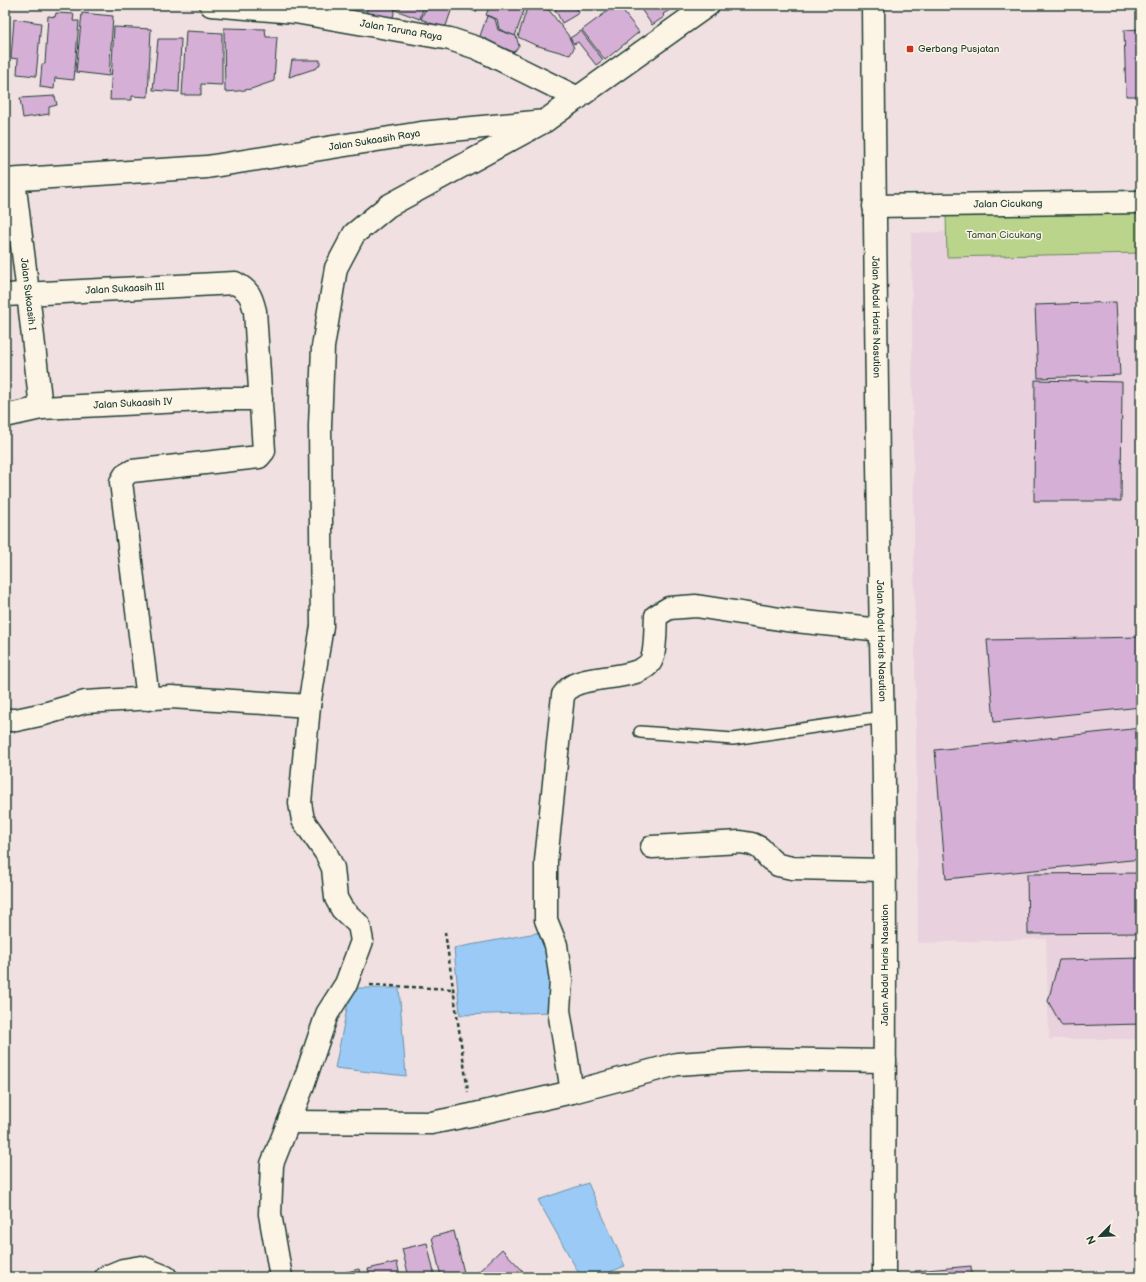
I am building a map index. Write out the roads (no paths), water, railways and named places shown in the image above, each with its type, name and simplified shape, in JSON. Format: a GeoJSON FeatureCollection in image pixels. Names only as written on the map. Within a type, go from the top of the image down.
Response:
{"type":"FeatureCollection","features":[{"type":"Feature","properties":{"kind":"main road","name":"Jalan Taruna Raya"},"geometry":{"type":"LineString","coordinates":[[211,5],[294,12],[450,39],[477,48],[578,98]]}},
{"type":"Feature","properties":{"kind":"main road"},"geometry":{"type":"LineString","coordinates":[[281,1277],[270,1214],[272,1164],[301,1091],[327,1014],[346,984],[362,941],[359,925],[342,909],[336,898],[333,868],[326,853],[303,820],[300,803],[309,706],[322,626],[320,426],[323,347],[336,268],[354,234],[388,206],[545,122],[708,5]]}},
{"type":"Feature","properties":{"kind":"main road","name":"Jalan Abdul Haris Nasution"},"geometry":{"type":"LineString","coordinates":[[873,5],[874,206],[883,717],[885,1061],[884,1277]]}},
{"type":"Feature","properties":{"kind":"main road","name":"Jalan Sukaasih Raya"},"geometry":{"type":"LineString","coordinates":[[9,180],[218,166],[421,133],[545,122]]}},
{"type":"Feature","properties":{"kind":"main road","name":"Jalan Sukaasih I"},"geometry":{"type":"LineString","coordinates":[[9,180],[28,293],[41,408]]}},
{"type":"Feature","properties":{"kind":"main road","name":"Jalan Cicukang"},"geometry":{"type":"LineString","coordinates":[[874,206],[1141,202]]}},
{"type":"Feature","properties":{"kind":"main road","name":"Jalan Sukaasih III"},"geometry":{"type":"LineString","coordinates":[[5,295],[235,283],[243,287],[248,292],[255,311],[261,399]]}},
{"type":"Feature","properties":{"kind":"main road"},"geometry":{"type":"LineString","coordinates":[[148,699],[121,482],[125,475],[136,470],[259,457],[264,450],[261,399]]}},
{"type":"Feature","properties":{"kind":"main road","name":"Jalan Sukaasih IV"},"geometry":{"type":"LineString","coordinates":[[5,416],[41,408],[261,399]]}},
{"type":"Feature","properties":{"kind":"main road"},"geometry":{"type":"LineString","coordinates":[[572,1092],[559,1010],[561,981],[556,945],[546,920],[546,861],[563,694],[572,686],[591,679],[617,676],[641,670],[652,660],[656,616],[669,608],[696,606],[786,620],[882,630]]}},
{"type":"Feature","properties":{"kind":"main road"},"geometry":{"type":"LineString","coordinates":[[5,720],[16,720],[44,714],[85,702],[171,697],[309,706]]}},
{"type":"Feature","properties":{"kind":"main road"},"geometry":{"type":"LineString","coordinates":[[652,847],[740,842],[752,844],[760,848],[778,865],[792,868],[884,870]]}},
{"type":"Feature","properties":{"kind":"main road"},"geometry":{"type":"LineString","coordinates":[[289,1122],[431,1123],[572,1092],[677,1064],[754,1059],[885,1061]]}},
{"type":"Feature","properties":{"kind":"main road"},"geometry":{"type":"LineString","coordinates":[[106,1277],[123,1270],[141,1267],[166,1277]]}},
{"type":"Feature","properties":{"kind":"lane"},"geometry":{"type":"LineString","coordinates":[[640,732],[733,739],[883,717]]}},
{"type":"Feature","properties":{"kind":"water"},"geometry":{"type":"Polygon","coordinates":[[[547,931],[553,1012],[460,1015],[454,948],[547,931]]]}},
{"type":"Feature","properties":{"kind":"water"},"geometry":{"type":"Polygon","coordinates":[[[351,988],[399,988],[406,1076],[335,1068],[351,988]]]}},
{"type":"Feature","properties":{"kind":"water"},"geometry":{"type":"Polygon","coordinates":[[[588,1183],[625,1266],[597,1277],[581,1277],[538,1200],[588,1183]]]}},
{"type":"Feature","properties":{"kind":"place","name":"Gerbang Pusjatan"},"geometry":{"type":"Point","coordinates":[910,49]}},
{"type":"Feature","properties":{"kind":"park label","name":"Taman Cicukang"},"geometry":{"type":"Point","coordinates":[1004,235]}}]}
